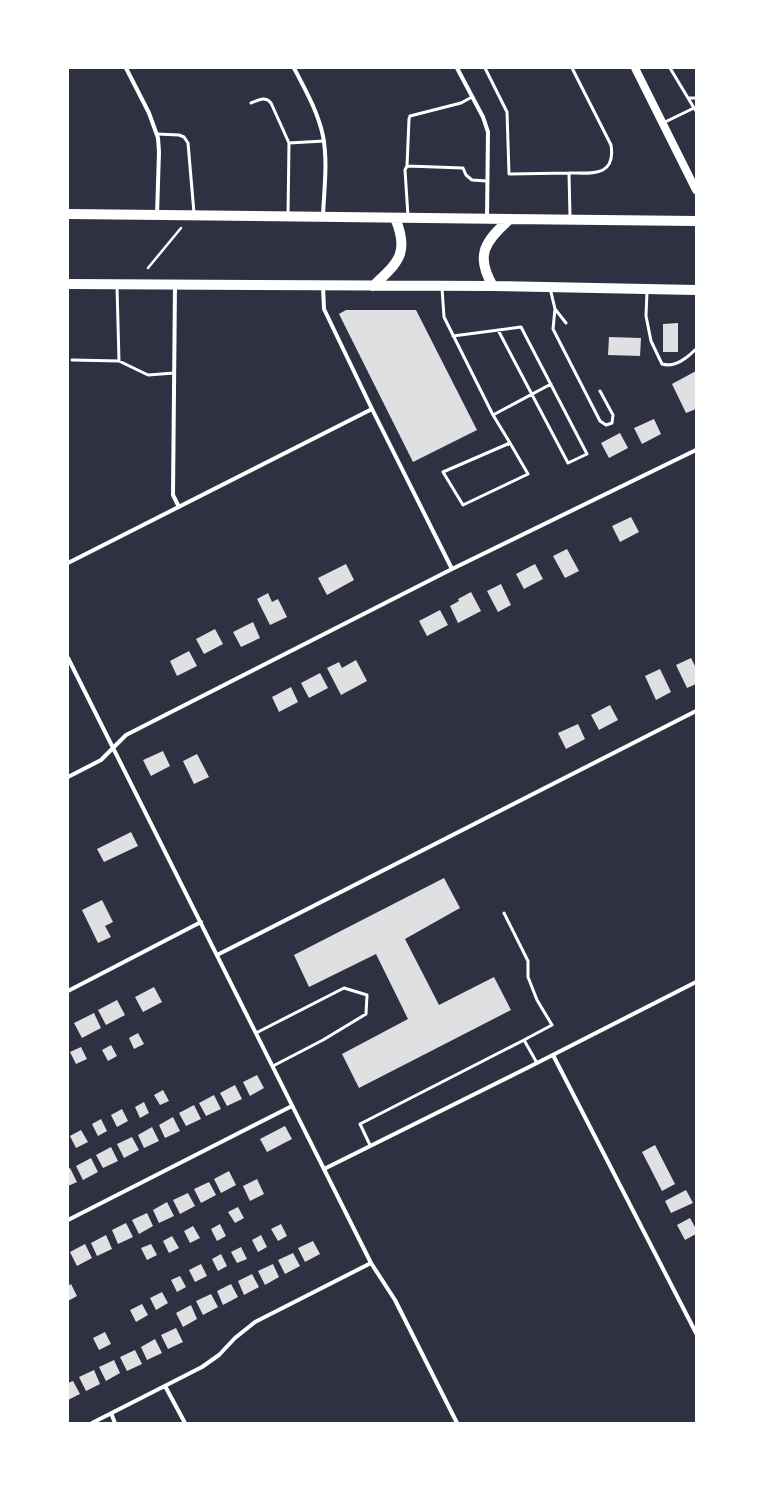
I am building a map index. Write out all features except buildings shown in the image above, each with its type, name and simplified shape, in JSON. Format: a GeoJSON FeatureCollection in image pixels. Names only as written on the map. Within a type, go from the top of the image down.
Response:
{"type":"FeatureCollection","features":[{"type":"Feature","properties":{"kind":"main road"},"geometry":{"type":"LineString","coordinates":[[634,68],[694,180],[696,190]]}},
{"type":"Feature","properties":{"kind":"main road"},"geometry":{"type":"LineString","coordinates":[[68,214],[696,221]]}},
{"type":"Feature","properties":{"kind":"main road"},"geometry":{"type":"LineString","coordinates":[[372,286],[389,272],[397,261],[402,250],[403,240],[395,218]]}},
{"type":"Feature","properties":{"kind":"main road"},"geometry":{"type":"LineString","coordinates":[[493,286],[487,276],[484,266],[484,254],[488,243],[496,232],[510,219]]}},
{"type":"Feature","properties":{"kind":"main road"},"geometry":{"type":"LineString","coordinates":[[68,284],[493,286],[696,290]]}},
{"type":"Feature","properties":{"kind":"street"},"geometry":{"type":"LineString","coordinates":[[126,68],[149,114],[157,134],[159,152],[157,216]]}},
{"type":"Feature","properties":{"kind":"street"},"geometry":{"type":"LineString","coordinates":[[294,68],[318,119],[324,141],[325,164],[323,217]]}},
{"type":"Feature","properties":{"kind":"street"},"geometry":{"type":"LineString","coordinates":[[457,68],[483,117],[488,132],[487,218]]}},
{"type":"Feature","properties":{"kind":"street"},"geometry":{"type":"LineString","coordinates":[[175,285],[173,495],[179,507]]}},
{"type":"Feature","properties":{"kind":"street"},"geometry":{"type":"LineString","coordinates":[[323,286],[324,309],[452,569]]}},
{"type":"Feature","properties":{"kind":"street"},"geometry":{"type":"LineString","coordinates":[[68,563],[372,409]]}},
{"type":"Feature","properties":{"kind":"street"},"geometry":{"type":"LineString","coordinates":[[68,777],[101,760],[126,734],[452,569],[696,450]]}},
{"type":"Feature","properties":{"kind":"street"},"geometry":{"type":"LineString","coordinates":[[68,658],[114,747],[371,1263],[395,1300],[457,1423]]}},
{"type":"Feature","properties":{"kind":"street"},"geometry":{"type":"LineString","coordinates":[[218,955],[696,711]]}},
{"type":"Feature","properties":{"kind":"street"},"geometry":{"type":"LineString","coordinates":[[68,991],[201,922]]}},
{"type":"Feature","properties":{"kind":"street"},"geometry":{"type":"LineString","coordinates":[[324,1169],[696,982]]}},
{"type":"Feature","properties":{"kind":"street"},"geometry":{"type":"LineString","coordinates":[[553,1055],[696,1333]]}},
{"type":"Feature","properties":{"kind":"street"},"geometry":{"type":"LineString","coordinates":[[68,1220],[292,1106]]}},
{"type":"Feature","properties":{"kind":"street"},"geometry":{"type":"LineString","coordinates":[[92,1423],[202,1367],[255,1322],[371,1263]]}},
{"type":"Feature","properties":{"kind":"street"},"geometry":{"type":"LineString","coordinates":[[165,1386],[185,1423]]}},
{"type":"Feature","properties":{"kind":"street"},"geometry":{"type":"LineString","coordinates":[[111,1413],[115,1423]]}},
{"type":"Feature","properties":{"kind":"lane"},"geometry":{"type":"LineString","coordinates":[[485,68],[507,112],[509,174],[569,174],[601,172],[607,168],[611,162],[612,154],[610,145],[572,68]]}},
{"type":"Feature","properties":{"kind":"lane"},"geometry":{"type":"LineString","coordinates":[[663,123],[695,110],[670,68]]}},
{"type":"Feature","properties":{"kind":"lane"},"geometry":{"type":"LineString","coordinates":[[408,218],[405,170],[407,166],[410,116],[461,103],[472,97]]}},
{"type":"Feature","properties":{"kind":"lane"},"geometry":{"type":"LineString","coordinates":[[251,103],[265,98],[268,99],[289,143],[288,216]]}},
{"type":"Feature","properties":{"kind":"lane"},"geometry":{"type":"LineString","coordinates":[[688,98],[696,98]]}},
{"type":"Feature","properties":{"kind":"lane"},"geometry":{"type":"LineString","coordinates":[[157,134],[184,137],[188,142],[194,215]]}},
{"type":"Feature","properties":{"kind":"lane"},"geometry":{"type":"LineString","coordinates":[[289,143],[324,141]]}},
{"type":"Feature","properties":{"kind":"lane"},"geometry":{"type":"LineString","coordinates":[[407,166],[463,168],[466,175],[472,180],[487,181]]}},
{"type":"Feature","properties":{"kind":"lane"},"geometry":{"type":"LineString","coordinates":[[569,174],[570,219]]}},
{"type":"Feature","properties":{"kind":"lane"},"geometry":{"type":"LineString","coordinates":[[117,284],[119,361]]}},
{"type":"Feature","properties":{"kind":"lane"},"geometry":{"type":"LineString","coordinates":[[442,286],[444,318],[493,415],[510,443],[528,474],[463,505],[444,472],[510,443]]}},
{"type":"Feature","properties":{"kind":"lane"},"geometry":{"type":"LineString","coordinates":[[550,288],[554,309],[553,329],[600,421],[606,425],[612,423],[613,415],[600,391]]}},
{"type":"Feature","properties":{"kind":"lane"},"geometry":{"type":"LineString","coordinates":[[647,289],[646,316],[651,341],[662,364],[667,366],[684,360],[696,349],[696,345]]}},
{"type":"Feature","properties":{"kind":"lane"},"geometry":{"type":"LineString","coordinates":[[554,309],[566,323]]}},
{"type":"Feature","properties":{"kind":"lane"},"geometry":{"type":"LineString","coordinates":[[454,336],[498,330],[521,327],[587,454],[568,463],[498,330]]}},
{"type":"Feature","properties":{"kind":"lane"},"geometry":{"type":"LineString","coordinates":[[72,360],[119,361],[148,375],[174,373]]}},
{"type":"Feature","properties":{"kind":"lane"},"geometry":{"type":"LineString","coordinates":[[493,415],[550,384]]}},
{"type":"Feature","properties":{"kind":"lane"},"geometry":{"type":"LineString","coordinates":[[370,1145],[360,1124],[552,1025],[537,1000],[528,977],[528,961],[504,913]]}},
{"type":"Feature","properties":{"kind":"lane"},"geometry":{"type":"LineString","coordinates":[[256,1033],[344,988],[367,995],[366,1014],[323,1040],[273,1066]]}},
{"type":"Feature","properties":{"kind":"lane"},"geometry":{"type":"LineString","coordinates":[[524,1040],[537,1063]]}},
{"type":"Feature","properties":{"kind":"path"},"geometry":{"type":"LineString","coordinates":[[148,268],[181,228]]}}]}
